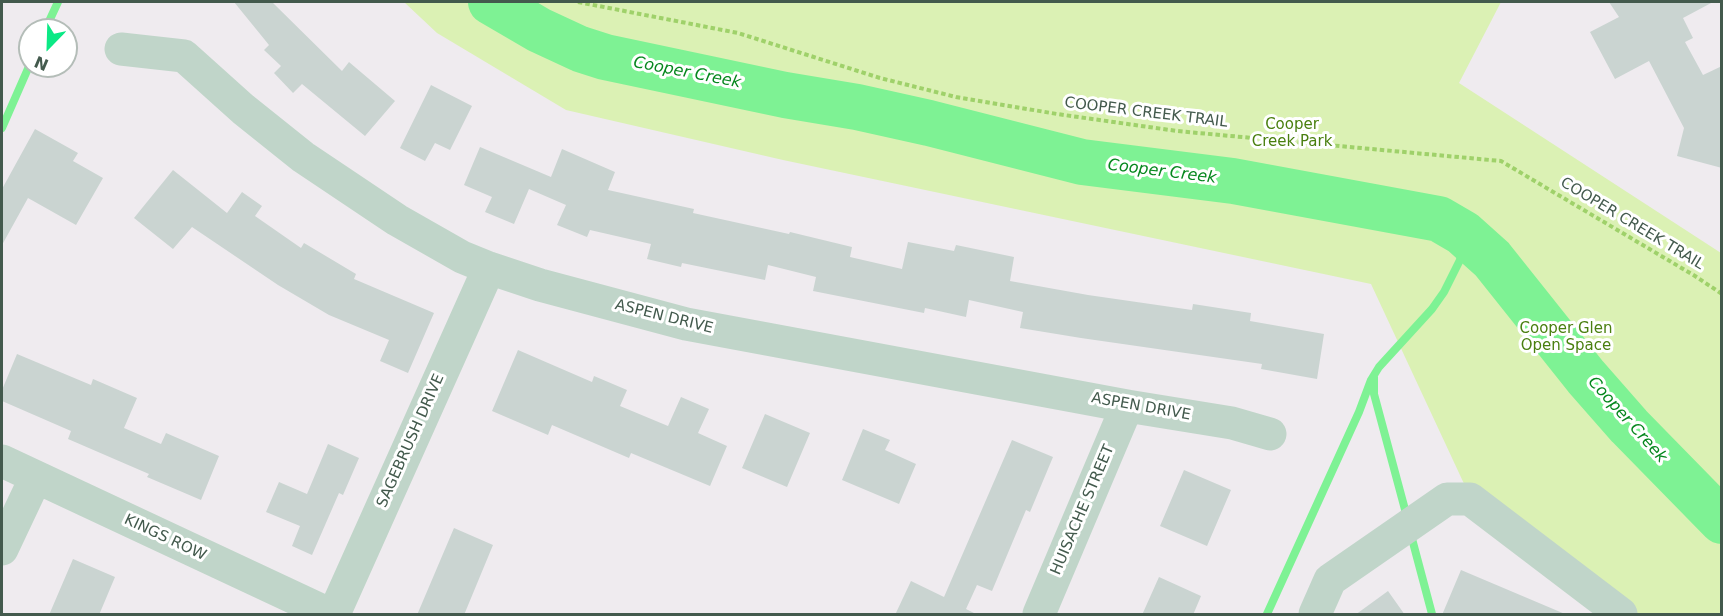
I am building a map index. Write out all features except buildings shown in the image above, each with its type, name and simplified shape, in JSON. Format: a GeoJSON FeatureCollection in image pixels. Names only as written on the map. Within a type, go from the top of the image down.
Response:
{"type":"FeatureCollection","features":[{"type":"Feature","properties":{"kind":"street","name":"ASPEN DRIVE"},"geometry":{"type":"LineString","coordinates":[[122,49],[184,56],[243,109],[303,157],[397,220],[462,257],[489,268],[540,285],[686,324],[1127,406],[1232,423],[1270,434]]}},
{"type":"Feature","properties":{"kind":"street","name":"SAGEBRUSH DRIVE"},"geometry":{"type":"LineString","coordinates":[[334,615],[489,268]]}},
{"type":"Feature","properties":{"kind":"street","name":"HUISACHE STREET"},"geometry":{"type":"LineString","coordinates":[[1039,615],[1127,406]]}},
{"type":"Feature","properties":{"kind":"street","name":"KINGS ROW"},"geometry":{"type":"LineString","coordinates":[[2,462],[329,615]]}},
{"type":"Feature","properties":{"kind":"street"},"geometry":{"type":"LineString","coordinates":[[2,549],[36,477]]}},
{"type":"Feature","properties":{"kind":"street"},"geometry":{"type":"LineString","coordinates":[[1315,615],[1330,580],[1447,499],[1470,499],[1621,615]]}},
{"type":"Feature","properties":{"kind":"path","name":"COOPER CREEK TRAIL"},"geometry":{"type":"LineString","coordinates":[[578,2],[738,33],[880,78],[956,97],[1177,131],[1501,161],[1704,281],[1722,294]]}},
{"type":"Feature","properties":{"kind":"green space","name":"Cooper Creek Park"},"geometry":{"type":"Polygon","coordinates":[[[404,2],[1501,2],[1459,83],[1721,253],[1721,614],[1633,614],[1466,488],[1371,284],[783,160],[566,110],[437,33],[404,2]]]}},
{"type":"Feature","properties":{"kind":"waterway"},"geometry":{"type":"LineString","coordinates":[[51,18],[58,2]]}},
{"type":"Feature","properties":{"kind":"waterway","name":"Cooper Creek"},"geometry":{"type":"LineString","coordinates":[[491,2],[539,30],[580,49],[605,57],[785,95],[857,107],[1082,162],[1233,181],[1439,219],[1463,233],[1492,259],[1586,377],[1629,426],[1722,521]]}},
{"type":"Feature","properties":{"kind":"waterway"},"geometry":{"type":"LineString","coordinates":[[2,128],[24,78]]}},
{"type":"Feature","properties":{"kind":"waterway"},"geometry":{"type":"LineString","coordinates":[[1267,614],[1359,412],[1371,380],[1379,367],[1432,309],[1444,292],[1460,260],[1463,233]]}},
{"type":"Feature","properties":{"kind":"waterway"},"geometry":{"type":"LineString","coordinates":[[1374,377],[1374,394],[1407,517]]}},
{"type":"Feature","properties":{"kind":"waterway"},"geometry":{"type":"LineString","coordinates":[[1411,535],[1432,614]]}},
{"type":"Feature","properties":{"kind":"park label","name":"Cooper Glen Open Space"},"geometry":{"type":"Point","coordinates":[1566,338]}}]}
